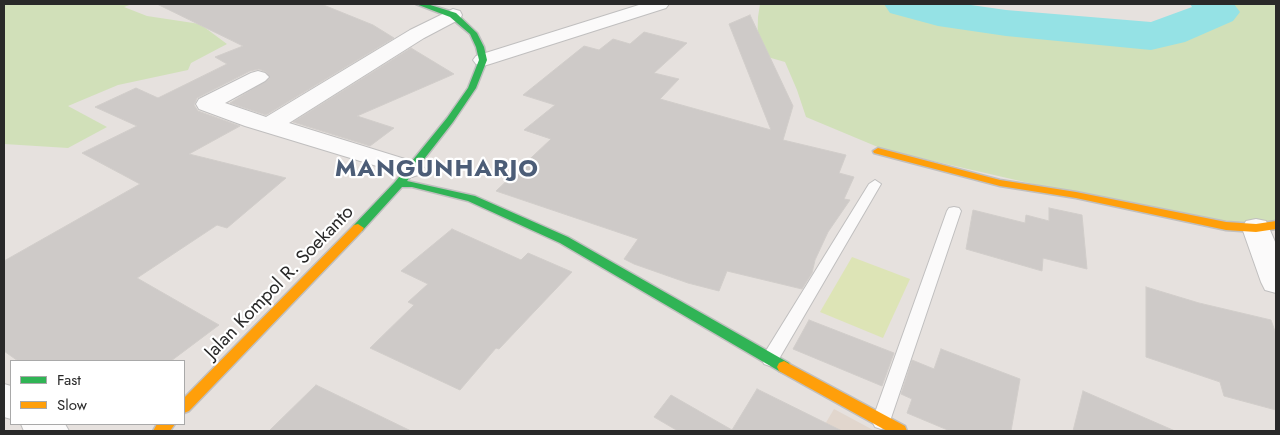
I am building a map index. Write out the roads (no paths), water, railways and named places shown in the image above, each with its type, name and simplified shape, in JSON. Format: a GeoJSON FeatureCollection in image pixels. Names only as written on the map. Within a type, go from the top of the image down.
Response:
{"type":"FeatureCollection","features":[{"type":"Feature","properties":{"kind":"street"},"geometry":{"type":"LineString","coordinates":[[420,4],[453,15],[473,34],[480,47],[483,60],[660,4]]}},
{"type":"Feature","properties":{"kind":"street"},"geometry":{"type":"LineString","coordinates":[[270,124],[417,34],[453,15]]}},
{"type":"Feature","properties":{"kind":"street","name":"Jalan Kompol R. Soekanto"},"geometry":{"type":"LineString","coordinates":[[185,406],[329,259],[405,176],[450,120],[472,88],[483,60]]}},
{"type":"Feature","properties":{"kind":"street"},"geometry":{"type":"LineString","coordinates":[[258,77],[207,104],[253,121],[270,124],[405,176],[412,184],[471,198],[564,240],[770,359],[900,431]]}},
{"type":"Feature","properties":{"kind":"street"},"geometry":{"type":"LineString","coordinates":[[878,151],[1000,183],[1226,226],[1266,227],[1276,282]]}},
{"type":"Feature","properties":{"kind":"lane"},"geometry":{"type":"LineString","coordinates":[[770,359],[875,184]]}},
{"type":"Feature","properties":{"kind":"lane"},"geometry":{"type":"LineString","coordinates":[[880,420],[954,211]]}},
{"type":"Feature","properties":{"kind":"waterway"},"geometry":{"type":"LineString","coordinates":[[905,4],[938,13],[1006,23],[1151,36],[1169,32],[1218,12],[1211,4]]}},
{"type":"Feature","properties":{"kind":"district","name":"MANGUNHARJO"},"geometry":{"type":"Point","coordinates":[437,170]}}]}
